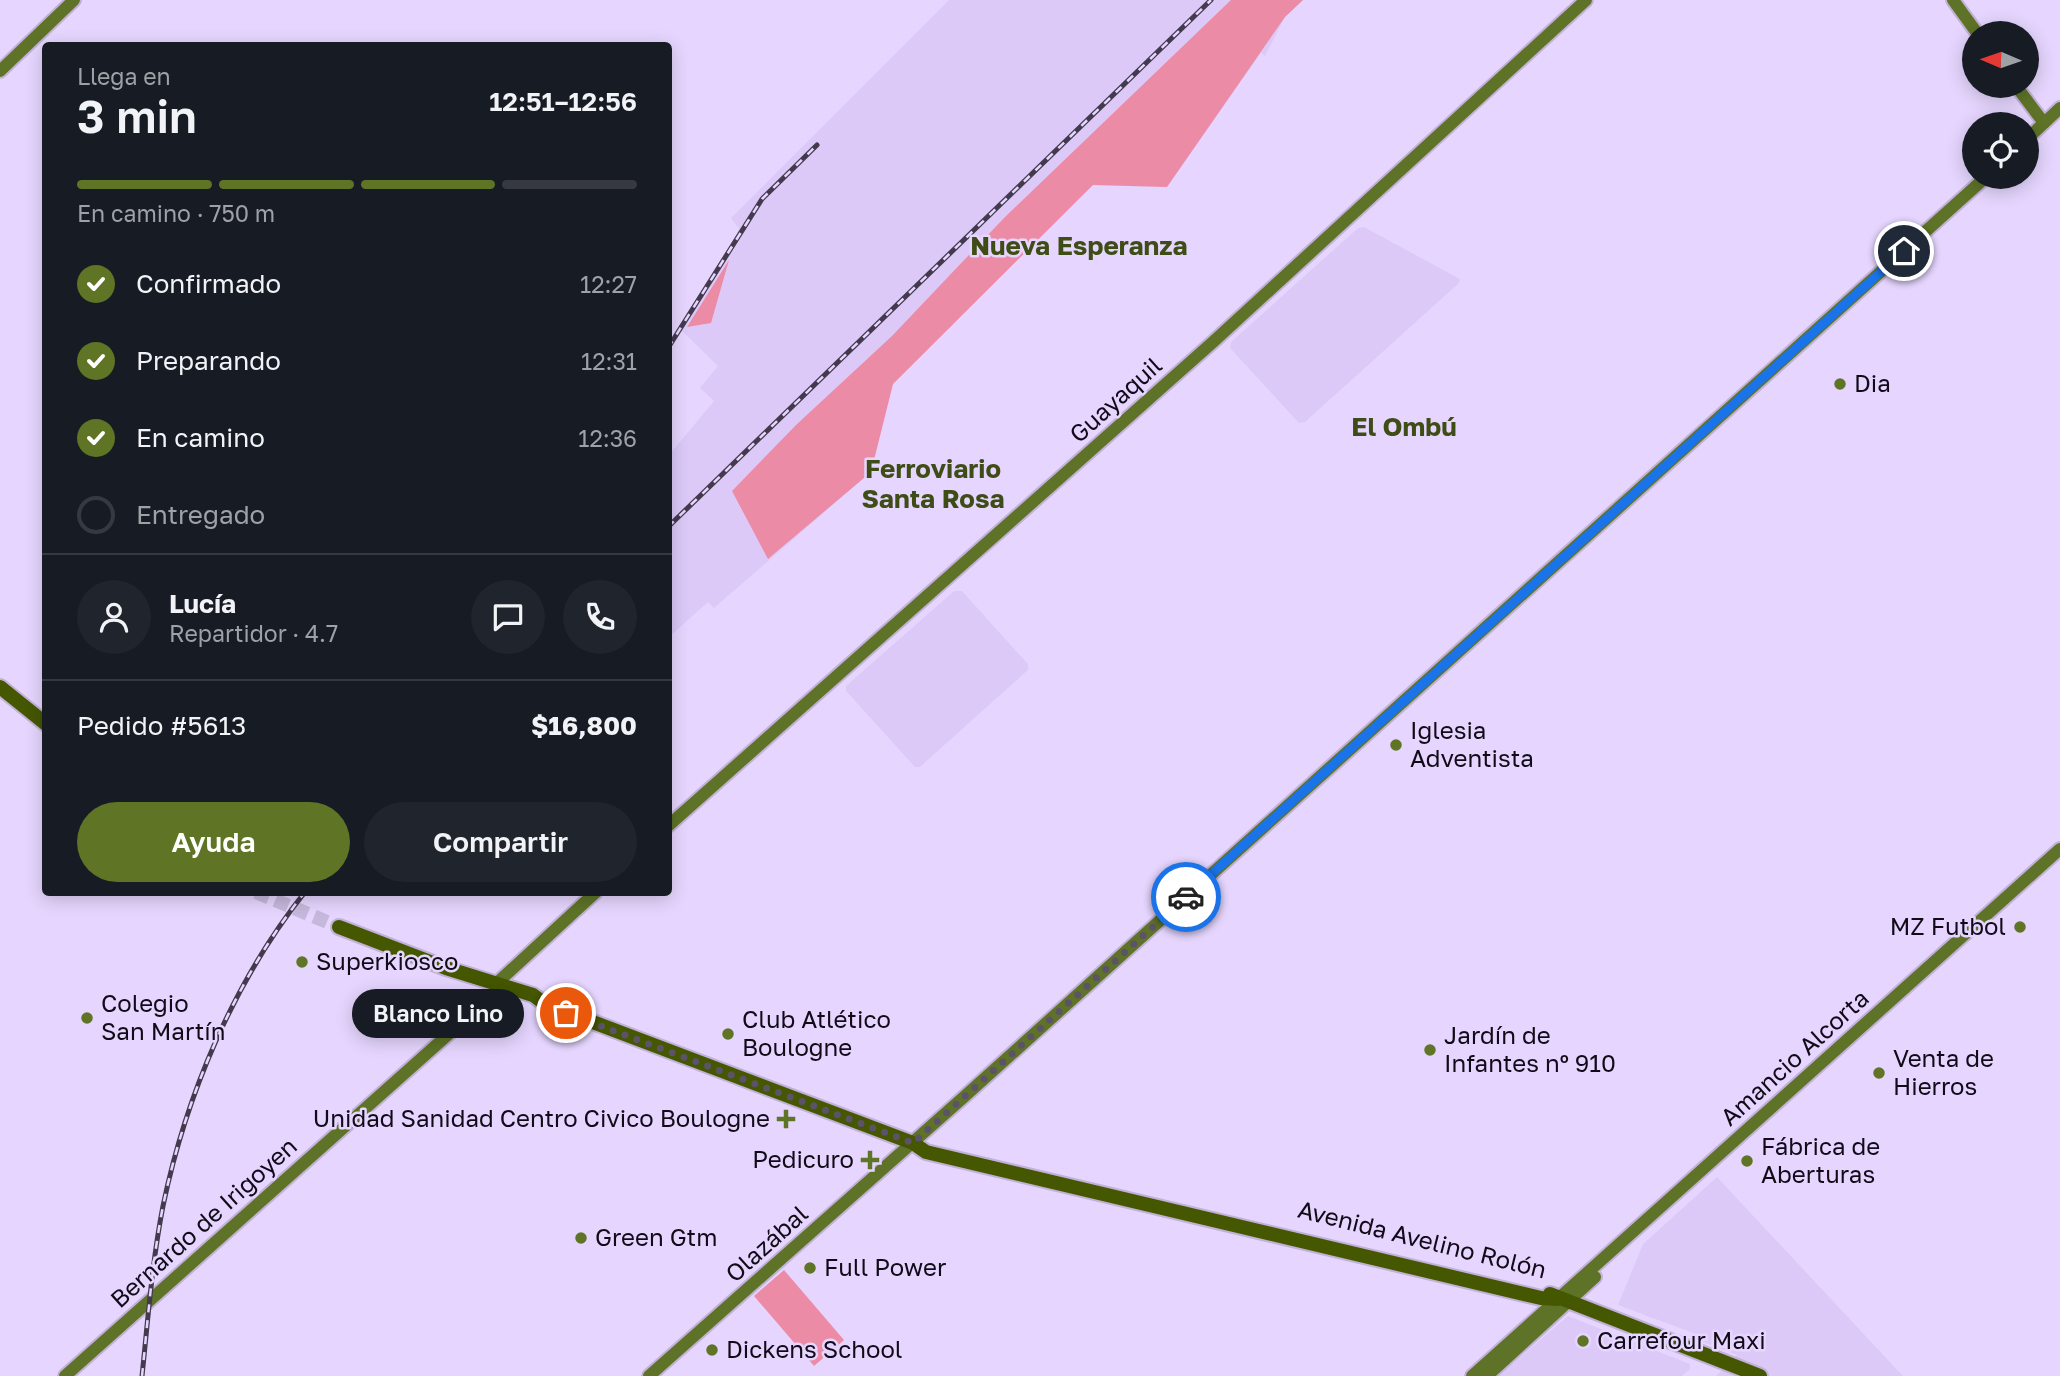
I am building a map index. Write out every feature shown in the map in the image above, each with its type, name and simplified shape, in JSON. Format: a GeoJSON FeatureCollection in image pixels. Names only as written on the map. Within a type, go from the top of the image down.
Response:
{"type":"FeatureCollection","features":[{"type":"Feature","properties":{"kind":"main road"},"geometry":{"type":"LineString","coordinates":[[0,71],[74,0]]}},
{"type":"Feature","properties":{"kind":"main road","name":"Guayaquil"},"geometry":{"type":"LineString","coordinates":[[672,823],[1223,333],[1586,0]]}},
{"type":"Feature","properties":{"kind":"main road"},"geometry":{"type":"LineString","coordinates":[[1953,0],[1968,21]]}},
{"type":"Feature","properties":{"kind":"main road"},"geometry":{"type":"LineString","coordinates":[[2025,98],[2044,123]]}},
{"type":"Feature","properties":{"kind":"main road"},"geometry":{"type":"LineString","coordinates":[[2039,128],[2060,108]]}},
{"type":"Feature","properties":{"kind":"main road","name":"Olazábal"},"geometry":{"type":"LineString","coordinates":[[649,1376],[913,1143],[1973,189]]}},
{"type":"Feature","properties":{"kind":"main road"},"geometry":{"type":"LineString","coordinates":[[0,687],[42,721]]}},
{"type":"Feature","properties":{"kind":"main road","name":"Amancio Alcorta"},"geometry":{"type":"LineString","coordinates":[[1562,1301],[2060,849]]}},
{"type":"Feature","properties":{"kind":"main road"},"geometry":{"type":"LineString","coordinates":[[1472,1376],[1562,1301],[2060,859]]}},
{"type":"Feature","properties":{"kind":"main road"},"geometry":{"type":"LineString","coordinates":[[497,987],[592,896]]}},
{"type":"Feature","properties":{"kind":"main road","name":"Avenida Avelino Rolón"},"geometry":{"type":"LineString","coordinates":[[339,927],[446,968],[467,981],[497,987],[531,1003],[545,1004],[913,1143],[929,1144],[1040,1173],[1544,1290],[1562,1301],[1760,1376]]}},
{"type":"Feature","properties":{"kind":"main road","name":"Bernardo de Irigoyen"},"geometry":{"type":"LineString","coordinates":[[65,1376],[497,987]]}},
{"type":"Feature","properties":{"kind":"main road"},"geometry":{"type":"LineString","coordinates":[[1487,1376],[1562,1301]]}},
{"type":"Feature","properties":{"kind":"shaded area"},"geometry":{"type":"Polygon","coordinates":[[[949,0],[1303,0],[1285,17],[1265,56],[1261,53],[1167,187],[1093,185],[893,384],[871,472],[714,608],[708,602],[672,634],[672,451],[714,401],[700,388],[718,366],[682,331],[739,229],[731,218],[949,0]]]}},
{"type":"Feature","properties":{"kind":"shaded area"},"geometry":{"type":"Polygon","coordinates":[[[1231,0],[1303,0],[1285,17],[1167,187],[1093,185],[893,384],[871,472],[768,559],[732,491],[796,425],[892,336],[1005,217],[1231,0]]]}},
{"type":"Feature","properties":{"kind":"shaded area"},"geometry":{"type":"Polygon","coordinates":[[[1364,227],[1460,279],[1459,283],[1305,422],[1299,423],[1230,348],[1231,342],[1358,228],[1364,227]]]}},
{"type":"Feature","properties":{"kind":"shaded area"},"geometry":{"type":"Polygon","coordinates":[[[729,260],[711,323],[687,327],[729,260]]]}},
{"type":"Feature","properties":{"kind":"shaded area"},"geometry":{"type":"Polygon","coordinates":[[[954,591],[962,591],[1028,664],[1028,670],[920,767],[915,767],[846,691],[846,686],[954,591]]]}},
{"type":"Feature","properties":{"kind":"shaded area"},"geometry":{"type":"Polygon","coordinates":[[[1717,1177],[1903,1376],[1716,1376],[1737,1355],[1700,1341],[1701,1336],[1618,1305],[1643,1244],[1717,1177]]]}},
{"type":"Feature","properties":{"kind":"shaded area"},"geometry":{"type":"Polygon","coordinates":[[[784,1270],[844,1340],[814,1366],[754,1296],[784,1270]]]}},
{"type":"Feature","properties":{"kind":"shaded area","name":"Carrefour Maxi"},"geometry":{"type":"Polygon","coordinates":[[[1568,1316],[1690,1364],[1690,1369],[1682,1376],[1498,1376],[1568,1316]]]}},
{"type":"Feature","properties":{"kind":"tunnel"},"geometry":{"type":"LineString","coordinates":[[265,896],[339,927]]}},
{"type":"Feature","properties":{"kind":"railway"},"geometry":{"type":"LineString","coordinates":[[672,523],[1211,0]]}},
{"type":"Feature","properties":{"kind":"railway"},"geometry":{"type":"LineString","coordinates":[[672,342],[762,199],[817,145]]}},
{"type":"Feature","properties":{"kind":"railway"},"geometry":{"type":"LineString","coordinates":[[142,1376],[159,1227],[185,1123],[199,1081],[235,1001],[279,926],[302,896]]}},
{"type":"Feature","properties":{"kind":"way so far"},"geometry":{"type":"LineString","coordinates":[[566,1013],[913,1143],[1186,897]]}},
{"type":"Feature","properties":{"kind":"place","name":"Dia"},"geometry":{"type":"Point","coordinates":[1840,384]}},
{"type":"Feature","properties":{"kind":"place","name":"Iglesia Adventista"},"geometry":{"type":"Point","coordinates":[1396,745]}},
{"type":"Feature","properties":{"kind":"place","name":"MZ Futbol"},"geometry":{"type":"Point","coordinates":[2020,927]}},
{"type":"Feature","properties":{"kind":"place","name":"Superkiosco"},"geometry":{"type":"Point","coordinates":[302,962]}},
{"type":"Feature","properties":{"kind":"place","name":"Blanco Lino"},"geometry":{"type":"Point","coordinates":[566,1013]}},
{"type":"Feature","properties":{"kind":"place","name":"Colegio San Martín"},"geometry":{"type":"Point","coordinates":[87,1018]}},
{"type":"Feature","properties":{"kind":"place","name":"Club Atlético Boulogne"},"geometry":{"type":"Point","coordinates":[728,1034]}},
{"type":"Feature","properties":{"kind":"place","name":"Jardín de Infantes nº 910"},"geometry":{"type":"Point","coordinates":[1430,1050]}},
{"type":"Feature","properties":{"kind":"place","name":"Venta de Hierros"},"geometry":{"type":"Point","coordinates":[1879,1073]}},
{"type":"Feature","properties":{"kind":"place","name":"Unidad Sanidad Centro Civico Boulogne"},"geometry":{"type":"Point","coordinates":[786,1119]}},
{"type":"Feature","properties":{"kind":"place","name":"Pedicuro"},"geometry":{"type":"Point","coordinates":[870,1160]}},
{"type":"Feature","properties":{"kind":"place","name":"Fábrica de Aberturas"},"geometry":{"type":"Point","coordinates":[1747,1161]}},
{"type":"Feature","properties":{"kind":"place","name":"Green Gtm"},"geometry":{"type":"Point","coordinates":[581,1238]}},
{"type":"Feature","properties":{"kind":"place","name":"Full Power"},"geometry":{"type":"Point","coordinates":[810,1268]}},
{"type":"Feature","properties":{"kind":"place","name":"Carrefour Maxi"},"geometry":{"type":"Point","coordinates":[1583,1341]}},
{"type":"Feature","properties":{"kind":"place","name":"Dickens School"},"geometry":{"type":"Point","coordinates":[712,1350]}},
{"type":"Feature","properties":{"kind":"district","name":"Nueva Esperanza"},"geometry":{"type":"Point","coordinates":[1079,246]}},
{"type":"Feature","properties":{"kind":"district","name":"El Ombú"},"geometry":{"type":"Point","coordinates":[1404,427]}},
{"type":"Feature","properties":{"kind":"district","name":"Ferroviario Santa Rosa"},"geometry":{"type":"Point","coordinates":[933,484]}},
{"type":"Feature","properties":{"kind":"route"},"geometry":{"type":"LineString","coordinates":[[1186,897],[1904,251]]}}]}
